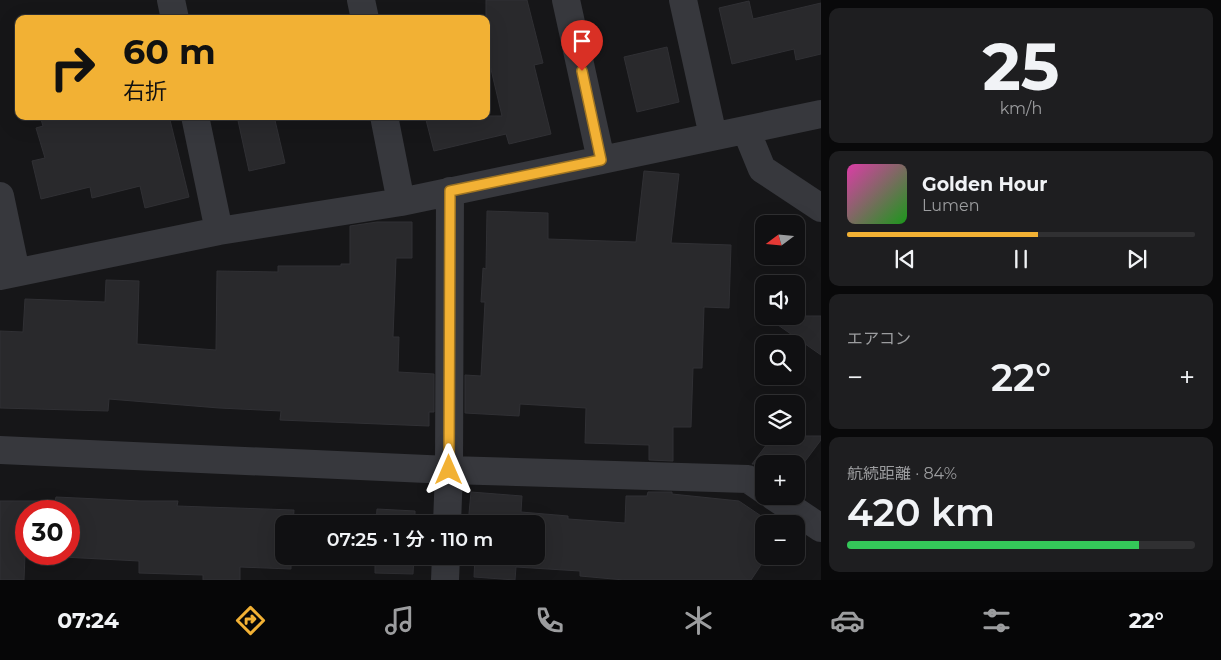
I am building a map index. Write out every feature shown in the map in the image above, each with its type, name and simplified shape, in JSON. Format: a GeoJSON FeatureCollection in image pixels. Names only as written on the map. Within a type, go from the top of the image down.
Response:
{"type":"FeatureCollection","features":[{"type":"Feature","properties":{"kind":"street"},"geometry":{"type":"LineString","coordinates":[[171,0],[174,15]]}},
{"type":"Feature","properties":{"kind":"street"},"geometry":{"type":"LineString","coordinates":[[361,0],[364,15]]}},
{"type":"Feature","properties":{"kind":"street"},"geometry":{"type":"LineString","coordinates":[[566,0],[601,160]]}},
{"type":"Feature","properties":{"kind":"street"},"geometry":{"type":"LineString","coordinates":[[683,0],[713,136]]}},
{"type":"Feature","properties":{"kind":"street"},"geometry":{"type":"LineString","coordinates":[[0,196],[8,274],[219,231],[401,202],[821,114]]}},
{"type":"Feature","properties":{"kind":"street"},"geometry":{"type":"LineString","coordinates":[[196,120],[219,231]]}},
{"type":"Feature","properties":{"kind":"street"},"geometry":{"type":"LineString","coordinates":[[385,120],[401,202]]}},
{"type":"Feature","properties":{"kind":"street"},"geometry":{"type":"LineString","coordinates":[[746,130],[762,169],[821,208]]}},
{"type":"Feature","properties":{"kind":"street"},"geometry":{"type":"LineString","coordinates":[[447,515],[450,191]]}},
{"type":"Feature","properties":{"kind":"street"},"geometry":{"type":"LineString","coordinates":[[0,450],[449,470],[748,479],[755,484]]}},
{"type":"Feature","properties":{"kind":"street"},"geometry":{"type":"LineString","coordinates":[[786,505],[821,528]]}},
{"type":"Feature","properties":{"kind":"street"},"geometry":{"type":"LineString","coordinates":[[445,580],[446,565]]}},
{"type":"Feature","properties":{"kind":"building"},"geometry":{"type":"Polygon","coordinates":[[[486,0],[527,0],[543,63],[534,65],[551,134],[509,144],[506,134],[434,151],[426,120],[490,120],[490,116],[502,116],[490,65],[490,15],[486,15],[486,0]]]}},
{"type":"Feature","properties":{"kind":"building"},"geometry":{"type":"Polygon","coordinates":[[[749,1],[753,19],[821,3],[821,54],[796,60],[794,49],[732,64],[719,8],[749,1]]]}},
{"type":"Feature","properties":{"kind":"building"},"geometry":{"type":"Polygon","coordinates":[[[667,47],[679,102],[637,112],[624,57],[667,47]]]}},
{"type":"Feature","properties":{"kind":"building"},"geometry":{"type":"Polygon","coordinates":[[[41,120],[170,120],[189,197],[145,208],[140,186],[92,198],[90,187],[41,199],[32,161],[45,158],[36,128],[43,126],[41,120]]]}},
{"type":"Feature","properties":{"kind":"building"},"geometry":{"type":"Polygon","coordinates":[[[238,120],[275,120],[285,163],[249,171],[238,120]]]}},
{"type":"Feature","properties":{"kind":"building"},"geometry":{"type":"Polygon","coordinates":[[[644,171],[679,174],[671,243],[731,245],[729,308],[704,307],[702,368],[693,368],[691,427],[673,427],[673,461],[649,460],[649,445],[585,443],[586,408],[520,404],[519,416],[465,413],[465,375],[481,376],[485,302],[481,302],[483,268],[486,269],[487,211],[548,213],[548,239],[636,242],[644,171]]]}},
{"type":"Feature","properties":{"kind":"building"},"geometry":{"type":"Polygon","coordinates":[[[377,222],[412,222],[412,258],[396,258],[393,337],[399,337],[398,372],[434,374],[434,412],[429,412],[429,426],[280,420],[281,411],[109,399],[108,411],[0,408],[0,331],[23,332],[25,299],[105,302],[106,280],[139,281],[137,344],[216,350],[217,271],[278,272],[278,266],[341,266],[341,264],[350,264],[350,226],[377,222]]]}},
{"type":"Feature","properties":{"kind":"building"},"geometry":{"type":"Polygon","coordinates":[[[805,316],[821,316],[821,355],[805,344],[805,335],[792,335],[778,325],[805,325],[805,316]]]}},
{"type":"Feature","properties":{"kind":"building"},"geometry":{"type":"Polygon","coordinates":[[[805,436],[821,436],[821,440],[805,461],[805,455],[759,455],[766,445],[805,445],[805,436]]]}},
{"type":"Feature","properties":{"kind":"building"},"geometry":{"type":"Polygon","coordinates":[[[471,492],[522,496],[521,512],[568,516],[568,519],[625,523],[626,496],[647,496],[648,492],[672,492],[672,494],[739,501],[760,515],[755,515],[755,565],[761,565],[751,580],[624,580],[580,576],[580,571],[516,567],[515,580],[474,577],[475,565],[545,565],[545,515],[469,515],[471,492]]]}},
{"type":"Feature","properties":{"kind":"building"},"geometry":{"type":"Polygon","coordinates":[[[56,497],[178,501],[177,506],[294,510],[294,515],[275,515],[275,565],[291,565],[291,569],[240,567],[240,580],[203,580],[203,575],[139,573],[139,561],[80,558],[80,500],[55,500],[56,497]]]}},
{"type":"Feature","properties":{"kind":"building"},"geometry":{"type":"Polygon","coordinates":[[[0,501],[15,501],[15,565],[25,565],[24,580],[0,580],[0,501]]]}},
{"type":"Feature","properties":{"kind":"building"},"geometry":{"type":"Polygon","coordinates":[[[377,509],[415,511],[415,515],[377,515],[377,509]]]}},
{"type":"Feature","properties":{"kind":"building"},"geometry":{"type":"Polygon","coordinates":[[[375,565],[414,565],[413,574],[375,573],[375,565]]]}},
{"type":"Feature","properties":{"kind":"route"},"geometry":{"type":"LineString","coordinates":[[449,470],[450,191],[601,160],[582,71]]}}]}
